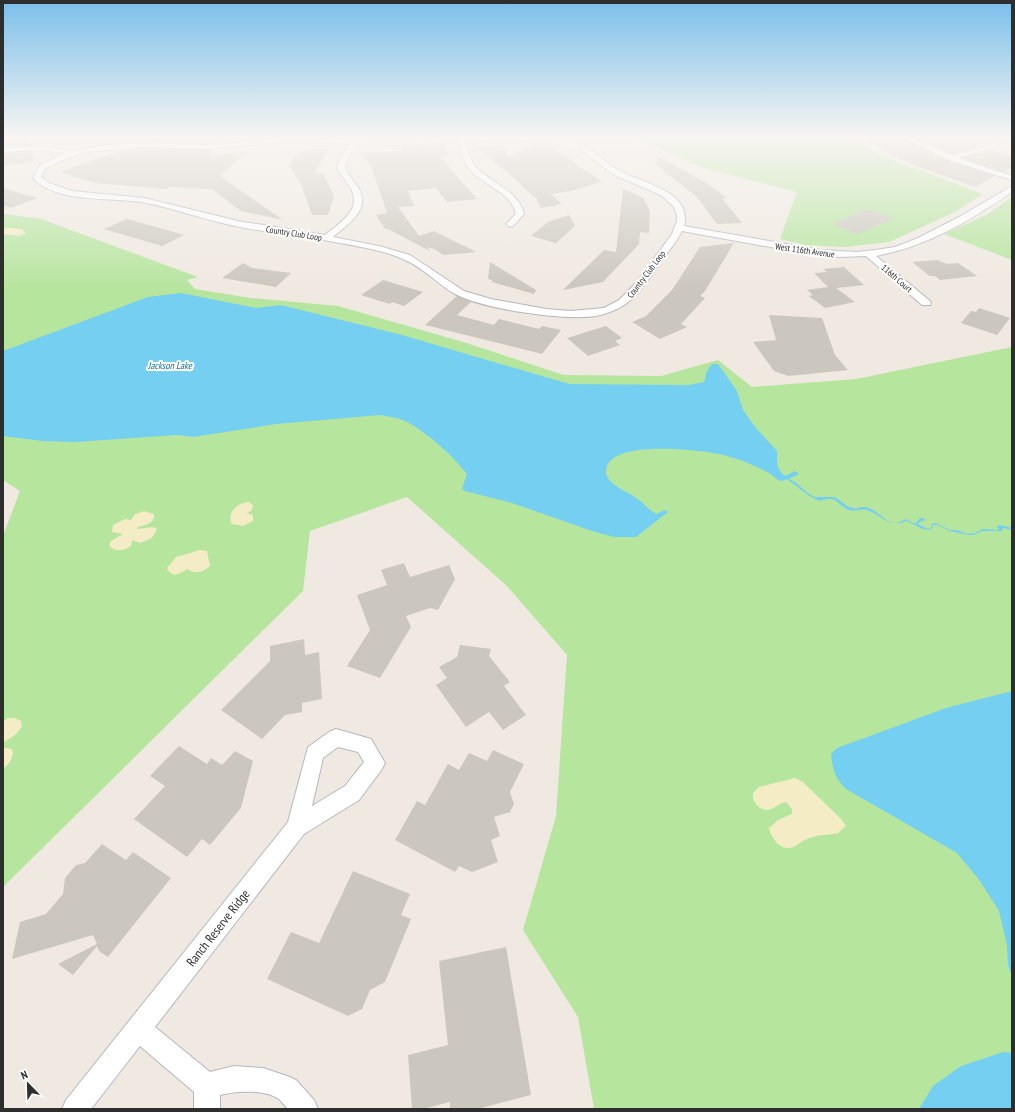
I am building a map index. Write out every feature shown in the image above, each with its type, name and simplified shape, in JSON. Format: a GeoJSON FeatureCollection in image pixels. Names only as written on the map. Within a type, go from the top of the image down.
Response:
{"type":"FeatureCollection","features":[{"type":"Feature","properties":{"kind":"street","name":"Country Club Loop"},"geometry":{"type":"LineString","coordinates":[[48,187],[90,195],[142,200],[175,207],[213,219],[327,238],[404,256],[416,261],[458,291],[483,300],[542,311],[572,314],[604,310],[626,300],[680,228],[681,222],[679,210],[667,196],[652,187]]}},
{"type":"Feature","properties":{"kind":"street"},"geometry":{"type":"LineString","coordinates":[[327,238],[352,216],[359,205],[358,193],[354,187]]}},
{"type":"Feature","properties":{"kind":"street"},"geometry":{"type":"LineString","coordinates":[[497,187],[508,194],[519,208],[520,214],[510,224]]}},
{"type":"Feature","properties":{"kind":"street","name":"West 116th Avenue"},"geometry":{"type":"LineString","coordinates":[[680,228],[804,251],[843,255],[868,254],[894,250],[913,243],[970,215],[1012,188]]}},
{"type":"Feature","properties":{"kind":"street","name":"116th Court"},"geometry":{"type":"LineString","coordinates":[[868,254],[926,303]]}},
{"type":"Feature","properties":{"kind":"street","name":"Ranch Reserve Ridge"},"geometry":{"type":"LineString","coordinates":[[75,1109],[297,827],[352,793],[375,763],[364,745],[336,738],[315,753],[297,827]]}},
{"type":"Feature","properties":{"kind":"street"},"geometry":{"type":"LineString","coordinates":[[139,1028],[207,1097],[234,1078],[263,1081],[287,1089],[305,1109]]}},
{"type":"Feature","properties":{"kind":"green space"},"geometry":{"type":"Polygon","coordinates":[[[777,187],[964,187],[983,194],[955,212],[889,242],[845,247],[805,245],[780,239],[797,192],[777,187]]]}},
{"type":"Feature","properties":{"kind":"green space"},"geometry":{"type":"Polygon","coordinates":[[[1012,197],[1012,260],[944,234],[986,215],[1012,197]]]}},
{"type":"Feature","properties":{"kind":"green space"},"geometry":{"type":"Polygon","coordinates":[[[3,214],[41,219],[198,277],[187,280],[195,289],[250,298],[338,306],[460,341],[564,375],[661,376],[718,360],[752,387],[856,379],[1012,347],[1012,1109],[594,1109],[578,1017],[523,930],[556,816],[567,655],[507,586],[407,497],[310,531],[303,591],[3,887],[3,536],[20,491],[3,480],[3,214]]]}},
{"type":"Feature","properties":{"kind":"sand"},"geometry":{"type":"Polygon","coordinates":[[[3,229],[22,229],[26,233],[19,236],[3,234],[3,229]]]}},
{"type":"Feature","properties":{"kind":"sand"},"geometry":{"type":"Polygon","coordinates":[[[248,502],[253,505],[252,510],[247,513],[253,515],[253,521],[243,526],[232,524],[230,516],[234,509],[240,504],[248,502]]]}},
{"type":"Feature","properties":{"kind":"sand"},"geometry":{"type":"Polygon","coordinates":[[[144,511],[154,514],[153,520],[149,524],[138,527],[137,529],[153,527],[157,529],[150,539],[140,543],[132,540],[131,546],[123,550],[117,550],[109,546],[111,541],[123,534],[112,532],[113,525],[125,519],[131,520],[135,514],[144,511]]]}},
{"type":"Feature","properties":{"kind":"sand"},"geometry":{"type":"Polygon","coordinates":[[[200,550],[207,551],[210,566],[202,571],[193,572],[187,569],[176,574],[171,574],[167,568],[176,557],[200,550]]]}},
{"type":"Feature","properties":{"kind":"sand"},"geometry":{"type":"Polygon","coordinates":[[[8,718],[15,718],[21,721],[22,727],[15,735],[3,743],[3,721],[8,718]]]}},
{"type":"Feature","properties":{"kind":"sand"},"geometry":{"type":"Polygon","coordinates":[[[3,747],[12,749],[13,755],[11,760],[3,769],[3,747]]]}},
{"type":"Feature","properties":{"kind":"sand"},"geometry":{"type":"Polygon","coordinates":[[[795,778],[803,782],[841,819],[846,826],[838,833],[814,837],[793,847],[784,848],[774,840],[769,828],[778,820],[792,814],[792,809],[786,802],[767,810],[760,808],[755,803],[753,793],[759,787],[795,778]]]}},
{"type":"Feature","properties":{"kind":"water","name":"Jackson Lake"},"geometry":{"type":"Polygon","coordinates":[[[181,293],[256,308],[281,305],[402,335],[569,384],[689,385],[704,382],[707,371],[712,364],[718,364],[737,391],[743,410],[756,428],[777,451],[778,465],[782,474],[785,476],[795,471],[799,474],[789,479],[815,497],[835,497],[847,506],[856,509],[862,507],[867,508],[887,520],[897,523],[890,522],[867,510],[849,510],[834,500],[826,499],[819,501],[808,495],[787,479],[780,481],[758,468],[728,456],[679,449],[660,449],[626,453],[614,458],[607,466],[607,477],[615,485],[638,499],[657,514],[664,510],[668,512],[636,537],[614,537],[592,531],[512,503],[465,491],[462,489],[467,474],[440,446],[406,421],[380,415],[276,424],[193,437],[177,435],[75,442],[42,441],[3,436],[3,351],[148,297],[181,293]]]}},
{"type":"Feature","properties":{"kind":"water"},"geometry":{"type":"Polygon","coordinates":[[[920,518],[923,518],[926,520],[921,521],[918,524],[928,529],[931,528],[932,524],[936,523],[950,530],[957,530],[967,534],[975,533],[983,529],[999,530],[997,526],[1000,525],[1012,528],[1012,530],[1003,528],[1002,531],[983,531],[973,535],[968,535],[950,531],[938,525],[933,525],[932,529],[929,530],[922,529],[907,521],[897,523],[906,519],[915,524],[920,518]]]}},
{"type":"Feature","properties":{"kind":"water"},"geometry":{"type":"Polygon","coordinates":[[[1012,691],[1012,977],[1008,965],[1007,945],[999,911],[980,881],[957,853],[846,789],[839,781],[835,773],[832,765],[831,754],[837,748],[946,708],[1012,691]]]}},
{"type":"Feature","properties":{"kind":"water"},"geometry":{"type":"Polygon","coordinates":[[[1003,1052],[1012,1053],[1012,1109],[919,1109],[933,1086],[961,1066],[1003,1052]]]}},
{"type":"Feature","properties":{"kind":"building"},"geometry":{"type":"Polygon","coordinates":[[[141,187],[236,187],[283,220],[241,211],[212,189],[169,187],[166,189],[141,187]]]}},
{"type":"Feature","properties":{"kind":"building"},"geometry":{"type":"Polygon","coordinates":[[[302,187],[330,187],[334,196],[328,215],[312,215],[302,187]]]}},
{"type":"Feature","properties":{"kind":"building"},"geometry":{"type":"Polygon","coordinates":[[[378,187],[466,187],[477,199],[447,202],[436,188],[408,191],[414,206],[398,207],[419,236],[434,231],[476,252],[444,255],[427,247],[430,251],[388,229],[385,229],[376,215],[387,213],[378,187]]]}},
{"type":"Feature","properties":{"kind":"building"},"geometry":{"type":"Polygon","coordinates":[[[523,187],[585,187],[571,191],[550,194],[562,204],[541,208],[536,197],[534,197],[523,187]]]}},
{"type":"Feature","properties":{"kind":"building"},"geometry":{"type":"Polygon","coordinates":[[[684,187],[712,187],[727,198],[722,198],[742,223],[717,224],[696,196],[684,187]]]}},
{"type":"Feature","properties":{"kind":"building"},"geometry":{"type":"Polygon","coordinates":[[[3,188],[37,198],[11,208],[3,205],[3,188]]]}},
{"type":"Feature","properties":{"kind":"building"},"geometry":{"type":"Polygon","coordinates":[[[623,189],[643,198],[650,211],[649,233],[640,232],[639,244],[603,282],[563,290],[604,250],[616,252],[623,189]]]}},
{"type":"Feature","properties":{"kind":"building"},"geometry":{"type":"Polygon","coordinates":[[[867,209],[894,218],[858,234],[832,224],[867,209]]]}},
{"type":"Feature","properties":{"kind":"building"},"geometry":{"type":"Polygon","coordinates":[[[569,215],[575,226],[556,243],[531,236],[548,222],[569,215]]]}},
{"type":"Feature","properties":{"kind":"building"},"geometry":{"type":"Polygon","coordinates":[[[127,219],[184,235],[162,246],[104,229],[127,219]]]}},
{"type":"Feature","properties":{"kind":"building"},"geometry":{"type":"Polygon","coordinates":[[[734,243],[705,291],[700,296],[705,298],[681,324],[687,327],[660,339],[632,322],[646,316],[672,290],[700,247],[734,243]]]}},
{"type":"Feature","properties":{"kind":"building"},"geometry":{"type":"Polygon","coordinates":[[[937,260],[947,264],[958,263],[977,276],[940,280],[935,276],[930,276],[912,262],[937,260]]]}},
{"type":"Feature","properties":{"kind":"building"},"geometry":{"type":"Polygon","coordinates":[[[490,262],[536,290],[534,294],[492,282],[492,280],[488,279],[490,262]]]}},
{"type":"Feature","properties":{"kind":"building"},"geometry":{"type":"Polygon","coordinates":[[[243,263],[252,268],[291,273],[276,287],[222,278],[243,263]]]}},
{"type":"Feature","properties":{"kind":"building"},"geometry":{"type":"Polygon","coordinates":[[[844,267],[864,285],[836,288],[855,302],[825,308],[809,296],[813,295],[807,290],[828,287],[814,273],[827,272],[823,269],[844,267]]]}},
{"type":"Feature","properties":{"kind":"building"},"geometry":{"type":"Polygon","coordinates":[[[383,280],[423,292],[404,306],[392,302],[390,304],[361,295],[383,280]]]}},
{"type":"Feature","properties":{"kind":"building"},"geometry":{"type":"Polygon","coordinates":[[[457,296],[471,302],[457,315],[494,325],[499,319],[539,329],[542,326],[561,330],[542,354],[425,325],[457,296]]]}},
{"type":"Feature","properties":{"kind":"building"},"geometry":{"type":"Polygon","coordinates":[[[979,308],[1010,318],[997,335],[961,323],[971,311],[976,312],[979,308]]]}},
{"type":"Feature","properties":{"kind":"building"},"geometry":{"type":"Polygon","coordinates":[[[769,315],[822,318],[835,355],[848,370],[788,376],[774,371],[753,342],[776,340],[769,315]]]}},
{"type":"Feature","properties":{"kind":"building"},"geometry":{"type":"Polygon","coordinates":[[[606,326],[622,338],[615,341],[620,345],[588,356],[567,338],[606,326]]]}},
{"type":"Feature","properties":{"kind":"building"},"geometry":{"type":"Polygon","coordinates":[[[404,563],[410,577],[449,565],[455,579],[438,610],[430,608],[406,616],[411,627],[380,678],[347,666],[370,630],[357,595],[387,585],[381,570],[404,563]]]}},
{"type":"Feature","properties":{"kind":"building"},"geometry":{"type":"Polygon","coordinates":[[[304,639],[305,655],[319,652],[322,699],[302,703],[302,712],[285,715],[262,739],[221,710],[270,661],[270,646],[304,639]]]}},
{"type":"Feature","properties":{"kind":"building"},"geometry":{"type":"Polygon","coordinates":[[[460,645],[491,649],[489,656],[510,682],[504,686],[526,715],[503,730],[489,712],[466,727],[436,685],[447,678],[439,667],[457,657],[460,645]]]}},
{"type":"Feature","properties":{"kind":"building"},"geometry":{"type":"Polygon","coordinates":[[[179,746],[207,764],[211,758],[222,765],[235,751],[253,761],[241,808],[210,845],[202,839],[187,857],[134,819],[165,786],[150,776],[179,746]]]}},
{"type":"Feature","properties":{"kind":"building"},"geometry":{"type":"Polygon","coordinates":[[[493,750],[524,764],[510,792],[514,804],[510,812],[494,817],[500,836],[491,840],[498,862],[472,872],[459,866],[455,872],[395,840],[417,801],[425,805],[448,764],[459,770],[469,753],[487,761],[493,750]]]}},
{"type":"Feature","properties":{"kind":"building"},"geometry":{"type":"Polygon","coordinates":[[[102,844],[126,860],[133,852],[171,878],[108,957],[99,951],[97,946],[73,975],[58,964],[97,944],[93,935],[12,959],[20,922],[46,914],[63,894],[65,878],[76,865],[85,863],[102,844]]]}},
{"type":"Feature","properties":{"kind":"building"},"geometry":{"type":"Polygon","coordinates":[[[353,871],[410,894],[401,915],[411,919],[385,982],[370,990],[362,1009],[348,1016],[267,979],[291,932],[319,943],[353,871]]]}},
{"type":"Feature","properties":{"kind":"building"},"geometry":{"type":"Polygon","coordinates":[[[506,947],[531,1095],[477,1109],[450,1109],[450,1102],[423,1109],[412,1109],[408,1055],[448,1045],[439,961],[506,947]]]}}]}
